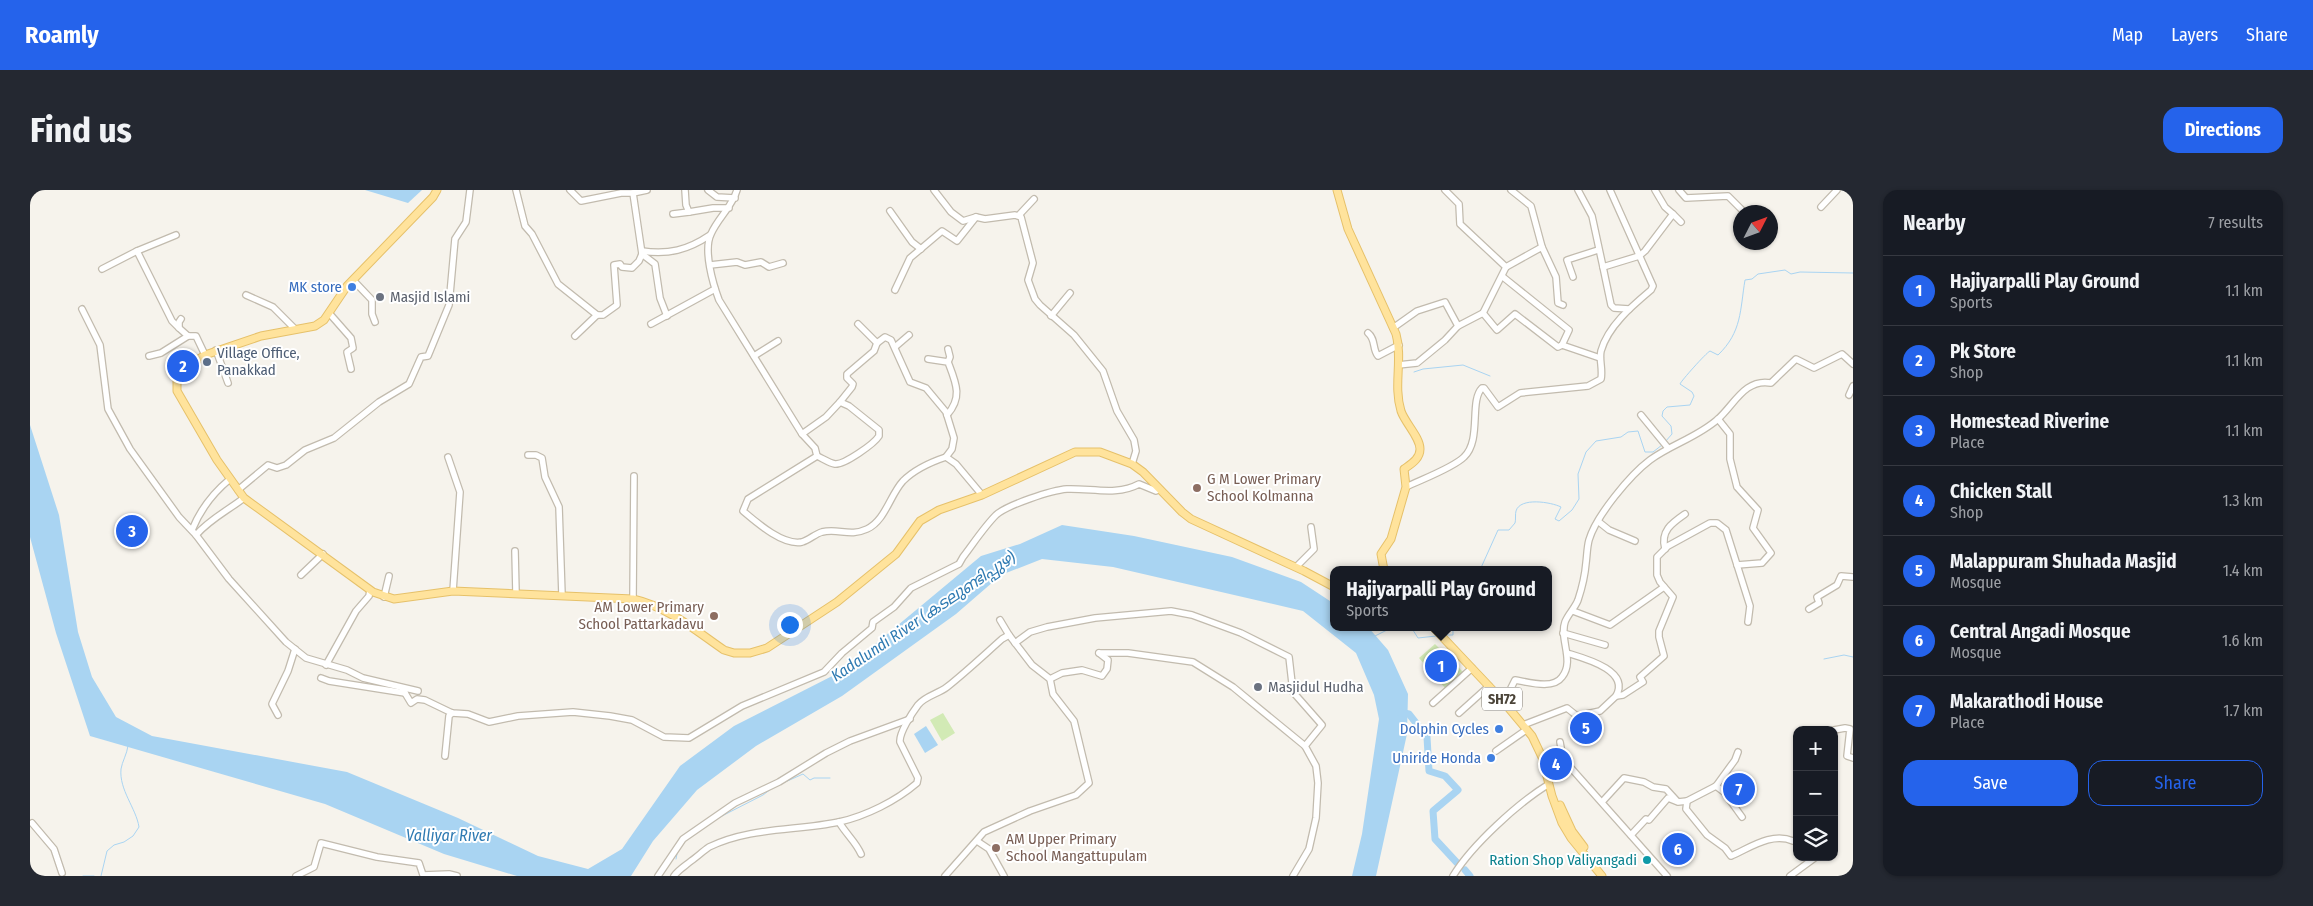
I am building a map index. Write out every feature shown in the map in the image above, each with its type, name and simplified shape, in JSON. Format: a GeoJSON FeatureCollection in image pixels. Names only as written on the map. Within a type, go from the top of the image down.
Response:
{"type":"FeatureCollection","features":[{"type":"Feature","properties":{"kind":"main road"},"geometry":{"type":"LineString","coordinates":[[437,190],[433,197],[353,280],[329,313],[315,326],[240,341],[205,354],[182,370],[177,381],[178,391],[230,479],[244,498],[370,590],[384,597],[404,598],[453,591],[562,594],[633,599],[651,603],[665,610],[724,650],[734,653],[759,650],[767,648],[838,602],[896,554],[920,521],[939,510],[982,495],[1075,452],[1100,452],[1132,464],[1191,519],[1330,584]]}},
{"type":"Feature","properties":{"kind":"main road"},"geometry":{"type":"LineString","coordinates":[[1336,190],[1348,229],[1394,328],[1399,346],[1397,386],[1401,412],[1421,447],[1420,454],[1416,460],[1404,469],[1406,487],[1391,539],[1381,554],[1383,566]]}},
{"type":"Feature","properties":{"kind":"main road","name":"SH72"},"geometry":{"type":"LineString","coordinates":[[1437,631],[1490,686],[1537,744],[1562,823],[1571,838],[1602,876]]}},
{"type":"Feature","properties":{"kind":"main road","name":"SH72"},"geometry":{"type":"LineString","coordinates":[[1549,784],[1572,831],[1608,876]]}},
{"type":"Feature","properties":{"kind":"street"},"geometry":{"type":"LineString","coordinates":[[238,490],[268,465],[278,468],[286,465],[305,450],[334,438],[379,402],[409,384],[421,357],[428,356],[449,305],[455,239],[466,222],[470,190]]}},
{"type":"Feature","properties":{"kind":"street"},"geometry":{"type":"LineString","coordinates":[[516,190],[525,226],[558,284],[597,315],[603,315],[617,305],[614,265],[620,264],[632,268],[640,260],[642,253],[634,192]]}},
{"type":"Feature","properties":{"kind":"street"},"geometry":{"type":"LineString","coordinates":[[570,190],[581,201],[647,190]]}},
{"type":"Feature","properties":{"kind":"street"},"geometry":{"type":"LineString","coordinates":[[685,190],[686,205],[689,212]]}},
{"type":"Feature","properties":{"kind":"street"},"geometry":{"type":"LineString","coordinates":[[708,190],[717,197],[735,198]]}},
{"type":"Feature","properties":{"kind":"street"},"geometry":{"type":"LineString","coordinates":[[642,253],[678,252],[696,245],[710,235],[729,208],[737,190]]}},
{"type":"Feature","properties":{"kind":"street"},"geometry":{"type":"LineString","coordinates":[[934,190],[960,219],[967,220],[976,217],[985,219],[1019,215],[1034,199]]}},
{"type":"Feature","properties":{"kind":"street"},"geometry":{"type":"LineString","coordinates":[[1445,190],[1459,204],[1460,224],[1506,267]]}},
{"type":"Feature","properties":{"kind":"street"},"geometry":{"type":"LineString","coordinates":[[1511,190],[1531,206],[1542,248],[1556,277],[1558,287],[1556,298],[1558,303],[1563,305]]}},
{"type":"Feature","properties":{"kind":"street"},"geometry":{"type":"LineString","coordinates":[[1578,190],[1585,199],[1592,216],[1611,305],[1614,308],[1629,308]]}},
{"type":"Feature","properties":{"kind":"street"},"geometry":{"type":"LineString","coordinates":[[1406,487],[1465,456],[1473,438],[1476,400],[1482,388],[1484,388],[1498,407],[1523,392],[1588,386],[1601,378],[1602,367],[1600,358],[1607,338],[1629,308],[1651,290],[1653,286],[1610,190]]}},
{"type":"Feature","properties":{"kind":"street"},"geometry":{"type":"LineString","coordinates":[[1655,190],[1665,207],[1681,222]]}},
{"type":"Feature","properties":{"kind":"street"},"geometry":{"type":"LineString","coordinates":[[1679,190],[1686,198],[1728,196],[1737,205]]}},
{"type":"Feature","properties":{"kind":"street"},"geometry":{"type":"LineString","coordinates":[[1707,190],[1707,197]]}},
{"type":"Feature","properties":{"kind":"street"},"geometry":{"type":"LineString","coordinates":[[1821,206],[1836,190]]}},
{"type":"Feature","properties":{"kind":"street"},"geometry":{"type":"LineString","coordinates":[[673,214],[713,208],[729,208]]}},
{"type":"Feature","properties":{"kind":"street"},"geometry":{"type":"LineString","coordinates":[[890,211],[912,242],[921,249]]}},
{"type":"Feature","properties":{"kind":"street"},"geometry":{"type":"LineString","coordinates":[[1603,267],[1639,256],[1645,251],[1673,214]]}},
{"type":"Feature","properties":{"kind":"street"},"geometry":{"type":"LineString","coordinates":[[1019,215],[1026,232],[1033,263],[1029,277],[1035,299],[1051,316],[1074,335],[1104,371],[1117,411],[1134,440],[1136,451],[1132,464]]}},
{"type":"Feature","properties":{"kind":"street"},"geometry":{"type":"LineString","coordinates":[[895,290],[910,258],[942,231],[957,241],[976,217]]}},
{"type":"Feature","properties":{"kind":"street"},"geometry":{"type":"LineString","coordinates":[[102,269],[176,235]]}},
{"type":"Feature","properties":{"kind":"street"},"geometry":{"type":"LineString","coordinates":[[710,235],[710,265],[719,300],[802,434],[815,448],[817,456]]}},
{"type":"Feature","properties":{"kind":"street"},"geometry":{"type":"LineString","coordinates":[[1398,365],[1416,363],[1445,340],[1458,326],[1483,313],[1503,277],[1506,267],[1542,248]]}},
{"type":"Feature","properties":{"kind":"street"},"geometry":{"type":"LineString","coordinates":[[1573,276],[1567,260],[1598,250]]}},
{"type":"Feature","properties":{"kind":"street"},"geometry":{"type":"LineString","coordinates":[[137,252],[172,321],[188,336]]}},
{"type":"Feature","properties":{"kind":"street"},"geometry":{"type":"LineString","coordinates":[[642,253],[654,264],[660,298],[667,316]]}},
{"type":"Feature","properties":{"kind":"street"},"geometry":{"type":"LineString","coordinates":[[710,265],[737,262],[745,265],[761,262],[769,267],[783,263]]}},
{"type":"Feature","properties":{"kind":"street"},"geometry":{"type":"LineString","coordinates":[[1503,277],[1569,330],[1562,345]]}},
{"type":"Feature","properties":{"kind":"street"},"geometry":{"type":"LineString","coordinates":[[353,280],[372,300],[372,314],[375,322]]}},
{"type":"Feature","properties":{"kind":"street"},"geometry":{"type":"LineString","coordinates":[[651,324],[683,308],[684,304],[715,289]]}},
{"type":"Feature","properties":{"kind":"street"},"geometry":{"type":"LineString","coordinates":[[1051,316],[1070,293]]}},
{"type":"Feature","properties":{"kind":"street"},"geometry":{"type":"LineString","coordinates":[[246,295],[272,307],[295,329]]}},
{"type":"Feature","properties":{"kind":"street"},"geometry":{"type":"LineString","coordinates":[[1394,328],[1417,311],[1445,302],[1458,326]]}},
{"type":"Feature","properties":{"kind":"street"},"geometry":{"type":"LineString","coordinates":[[82,309],[100,345],[108,410],[130,449],[179,517],[194,532],[229,579],[295,649],[306,658],[403,690],[410,703],[417,699],[425,700],[452,713],[468,714],[490,722],[518,716],[573,712],[632,720],[664,736],[689,738],[742,706],[824,672],[842,653],[872,628],[873,622],[894,606],[912,588],[959,564],[962,557],[996,515],[1020,503],[1051,492],[1068,489],[1127,490],[1139,484],[1156,491],[1160,489]]}},
{"type":"Feature","properties":{"kind":"street"},"geometry":{"type":"LineString","coordinates":[[329,313],[353,342],[353,348],[347,352],[351,369]]}},
{"type":"Feature","properties":{"kind":"street"},"geometry":{"type":"LineString","coordinates":[[1483,313],[1497,330],[1515,314],[1558,347],[1562,345],[1600,358]]}},
{"type":"Feature","properties":{"kind":"street"},"geometry":{"type":"LineString","coordinates":[[575,336],[597,315]]}},
{"type":"Feature","properties":{"kind":"street"},"geometry":{"type":"LineString","coordinates":[[179,328],[181,319]]}},
{"type":"Feature","properties":{"kind":"street"},"geometry":{"type":"LineString","coordinates":[[858,324],[877,342]]}},
{"type":"Feature","properties":{"kind":"street"},"geometry":{"type":"LineString","coordinates":[[1368,333],[1373,339],[1374,351],[1378,356],[1399,346]]}},
{"type":"Feature","properties":{"kind":"street"},"geometry":{"type":"LineString","coordinates":[[894,347],[909,335]]}},
{"type":"Feature","properties":{"kind":"street"},"geometry":{"type":"LineString","coordinates":[[149,356],[161,353],[188,336],[196,336],[205,354]]}},
{"type":"Feature","properties":{"kind":"street"},"geometry":{"type":"LineString","coordinates":[[802,434],[826,417],[840,402],[853,384],[847,378],[847,374],[870,356],[877,342],[885,337],[891,340],[910,382],[926,388],[947,415],[954,438],[952,449],[946,457],[932,462],[903,481],[879,519],[869,529],[854,534],[830,530],[820,532],[804,542],[796,543],[770,533],[743,511],[748,500],[817,456]]}},
{"type":"Feature","properties":{"kind":"street"},"geometry":{"type":"LineString","coordinates":[[754,356],[778,341]]}},
{"type":"Feature","properties":{"kind":"street"},"geometry":{"type":"LineString","coordinates":[[947,415],[956,405],[957,394],[948,362],[950,357],[948,348]]}},
{"type":"Feature","properties":{"kind":"street"},"geometry":{"type":"LineString","coordinates":[[216,350],[228,383]]}},
{"type":"Feature","properties":{"kind":"street"},"geometry":{"type":"LineString","coordinates":[[1502,700],[1509,693],[1515,680],[1540,684],[1560,680],[1566,670],[1567,653],[1563,632],[1565,622],[1573,611],[1586,571],[1589,540],[1616,494],[1649,461],[1667,446],[1686,441],[1718,419],[1744,389],[1763,381],[1771,382],[1796,358],[1814,368],[1842,354],[1853,364]]}},
{"type":"Feature","properties":{"kind":"street"},"geometry":{"type":"LineString","coordinates":[[928,360],[948,362]]}},
{"type":"Feature","properties":{"kind":"street"},"geometry":{"type":"LineString","coordinates":[[1848,395],[1853,386]]}},
{"type":"Feature","properties":{"kind":"street"},"geometry":{"type":"LineString","coordinates":[[817,456],[837,465],[850,459],[873,443],[879,436],[879,430],[876,427],[849,406],[840,402]]}},
{"type":"Feature","properties":{"kind":"street"},"geometry":{"type":"LineString","coordinates":[[1641,415],[1667,446]]}},
{"type":"Feature","properties":{"kind":"street"},"geometry":{"type":"LineString","coordinates":[[1718,419],[1730,434],[1730,459],[1737,486],[1758,510],[1753,528],[1771,553],[1762,563],[1737,565]]}},
{"type":"Feature","properties":{"kind":"street"},"geometry":{"type":"LineString","coordinates":[[528,455],[536,454],[542,458],[545,477],[559,507],[562,594]]}},
{"type":"Feature","properties":{"kind":"street"},"geometry":{"type":"LineString","coordinates":[[448,457],[460,492],[453,591]]}},
{"type":"Feature","properties":{"kind":"street"},"geometry":{"type":"LineString","coordinates":[[946,457],[956,464],[982,495]]}},
{"type":"Feature","properties":{"kind":"street"},"geometry":{"type":"LineString","coordinates":[[633,599],[634,476]]}},
{"type":"Feature","properties":{"kind":"street"},"geometry":{"type":"LineString","coordinates":[[194,532],[207,502],[230,479]]}},
{"type":"Feature","properties":{"kind":"street"},"geometry":{"type":"LineString","coordinates":[[194,532],[212,518],[228,511],[244,498]]}},
{"type":"Feature","properties":{"kind":"street"},"geometry":{"type":"LineString","coordinates":[[1665,549],[1663,542],[1665,532],[1670,524],[1685,514]]}},
{"type":"Feature","properties":{"kind":"street"},"geometry":{"type":"LineString","coordinates":[[1599,522],[1609,530],[1635,541]]}},
{"type":"Feature","properties":{"kind":"street"},"geometry":{"type":"LineString","coordinates":[[1616,696],[1623,695],[1643,682],[1640,677],[1664,656],[1659,631],[1673,597],[1657,575],[1658,556],[1665,549],[1694,530],[1710,522],[1717,523],[1726,530],[1750,606],[1748,622]]}},
{"type":"Feature","properties":{"kind":"street"},"geometry":{"type":"LineString","coordinates":[[1296,567],[1314,549],[1311,527]]}},
{"type":"Feature","properties":{"kind":"street"},"geometry":{"type":"LineString","coordinates":[[515,551],[516,593]]}},
{"type":"Feature","properties":{"kind":"street"},"geometry":{"type":"LineString","coordinates":[[301,575],[323,554]]}},
{"type":"Feature","properties":{"kind":"street"},"geometry":{"type":"LineString","coordinates":[[384,597],[389,576]]}},
{"type":"Feature","properties":{"kind":"street"},"geometry":{"type":"LineString","coordinates":[[1809,609],[1819,603],[1817,597],[1837,585],[1841,576],[1853,577]]}},
{"type":"Feature","properties":{"kind":"street"},"geometry":{"type":"LineString","coordinates":[[1573,611],[1610,625],[1664,587]]}},
{"type":"Feature","properties":{"kind":"street"},"geometry":{"type":"LineString","coordinates":[[326,665],[356,611],[369,596],[370,590]]}},
{"type":"Feature","properties":{"kind":"street"},"geometry":{"type":"LineString","coordinates":[[1015,643],[1038,629],[1089,619],[1171,611],[1192,615],[1258,640],[1290,657],[1293,692],[1322,725],[1305,746]]}},
{"type":"Feature","properties":{"kind":"street"},"geometry":{"type":"LineString","coordinates":[[945,876],[984,832],[1006,821],[1076,795],[1089,783],[1074,721],[1053,694],[1050,679],[1032,664],[1009,635],[1000,620]]}},
{"type":"Feature","properties":{"kind":"street"},"geometry":{"type":"LineString","coordinates":[[1563,632],[1605,644]]}},
{"type":"Feature","properties":{"kind":"street"},"geometry":{"type":"LineString","coordinates":[[674,876],[708,848],[720,843],[766,830],[799,828],[838,822],[863,815],[889,802],[917,783],[918,778],[900,742],[899,736],[918,705],[928,697],[945,689],[1009,635]]}},
{"type":"Feature","properties":{"kind":"street"},"geometry":{"type":"LineString","coordinates":[[278,715],[272,704],[288,671],[295,649]]}},
{"type":"Feature","properties":{"kind":"street"},"geometry":{"type":"LineString","coordinates":[[1050,679],[1062,672],[1082,670],[1102,676],[1107,669],[1108,660],[1099,653],[1128,653],[1193,662],[1233,687],[1305,746],[1316,766],[1318,783],[1316,818],[1309,848],[1293,876]]}},
{"type":"Feature","properties":{"kind":"street"},"geometry":{"type":"LineString","coordinates":[[1496,750],[1525,728],[1567,708],[1576,716],[1596,713],[1616,696],[1618,684],[1611,672],[1596,662],[1567,653]]}},
{"type":"Feature","properties":{"kind":"street"},"geometry":{"type":"LineString","coordinates":[[1433,703],[1472,668]]}},
{"type":"Feature","properties":{"kind":"street"},"geometry":{"type":"LineString","coordinates":[[321,678],[329,681],[418,691]]}},
{"type":"Feature","properties":{"kind":"street"},"geometry":{"type":"LineString","coordinates":[[1459,713],[1490,686]]}},
{"type":"Feature","properties":{"kind":"street"},"geometry":{"type":"LineString","coordinates":[[445,756],[449,716],[452,713]]}},
{"type":"Feature","properties":{"kind":"street"},"geometry":{"type":"LineString","coordinates":[[658,876],[682,839],[735,803],[779,782],[838,747],[874,731],[910,719]]}},
{"type":"Feature","properties":{"kind":"street"},"geometry":{"type":"LineString","coordinates":[[1838,729],[1850,729],[1847,756],[1853,758]]}},
{"type":"Feature","properties":{"kind":"street"},"geometry":{"type":"LineString","coordinates":[[1560,742],[1563,760],[1667,876]]}},
{"type":"Feature","properties":{"kind":"street"},"geometry":{"type":"LineString","coordinates":[[1631,835],[1646,820],[1649,820],[1668,798],[1678,802],[1687,801],[1716,786],[1736,760],[1738,752]]}},
{"type":"Feature","properties":{"kind":"street"},"geometry":{"type":"LineString","coordinates":[[1542,757],[1563,760]]}},
{"type":"Feature","properties":{"kind":"street"},"geometry":{"type":"LineString","coordinates":[[1602,802],[1624,778],[1666,789],[1678,802]]}},
{"type":"Feature","properties":{"kind":"street"},"geometry":{"type":"LineString","coordinates":[[1454,876],[1478,845],[1521,805],[1549,784]]}},
{"type":"Feature","properties":{"kind":"street"},"geometry":{"type":"LineString","coordinates":[[1716,786],[1724,792],[1742,817]]}},
{"type":"Feature","properties":{"kind":"street"},"geometry":{"type":"LineString","coordinates":[[1687,801],[1686,809],[1706,835],[1725,848],[1730,856],[1754,844],[1773,838],[1786,838],[1793,842]]}},
{"type":"Feature","properties":{"kind":"street"},"geometry":{"type":"LineString","coordinates":[[838,822],[848,837],[858,845],[861,854]]}},
{"type":"Feature","properties":{"kind":"street"},"geometry":{"type":"LineString","coordinates":[[32,823],[54,849],[61,873]]}},
{"type":"Feature","properties":{"kind":"street"},"geometry":{"type":"LineString","coordinates":[[978,841],[989,849],[1004,876]]}},
{"type":"Feature","properties":{"kind":"street"},"geometry":{"type":"LineString","coordinates":[[296,876],[314,867],[321,843],[377,856],[419,863],[423,875],[449,874],[457,876]]}},
{"type":"Feature","properties":{"kind":"street"},"geometry":{"type":"LineString","coordinates":[[1788,875],[1810,861]]}},
{"type":"Feature","properties":{"kind":"green space"},"geometry":{"type":"Polygon","coordinates":[[[1435,644],[1465,674],[1446,689],[1419,658],[1435,644]]]}},
{"type":"Feature","properties":{"kind":"green space"},"geometry":{"type":"Polygon","coordinates":[[[943,713],[955,733],[942,741],[930,720],[943,713]]]}},
{"type":"Feature","properties":{"kind":"water"},"geometry":{"type":"Polygon","coordinates":[[[365,190],[422,190],[408,203],[365,190]]]}},
{"type":"Feature","properties":{"kind":"water","name":"Valliyar River"},"geometry":{"type":"Polygon","coordinates":[[[30,425],[59,515],[78,632],[92,677],[116,717],[152,736],[347,772],[458,818],[538,856],[588,869],[622,849],[680,766],[734,726],[844,670],[981,556],[1020,544],[1062,525],[1134,536],[1232,557],[1301,582],[1330,601],[1330,631],[1371,631],[1388,650],[1408,694],[1407,734],[1376,876],[1352,876],[1362,834],[1379,719],[1374,695],[1356,653],[1303,611],[1113,567],[1042,559],[1001,575],[956,614],[842,696],[756,746],[697,790],[653,841],[631,876],[517,876],[444,854],[325,804],[90,736],[56,633],[30,537],[30,425]]]}},
{"type":"Feature","properties":{"kind":"water"},"geometry":{"type":"Polygon","coordinates":[[[926,726],[938,745],[925,753],[914,734],[926,726]]]}},
{"type":"Feature","properties":{"kind":"waterway"},"geometry":{"type":"LineString","coordinates":[[1665,442],[1672,434],[1671,426],[1662,416],[1663,411],[1667,407],[1690,405],[1694,396],[1692,392],[1680,384],[1710,351],[1718,355],[1732,338],[1739,320],[1745,280],[1752,279],[1758,274],[1785,270],[1791,274],[1800,272],[1853,273]]}},
{"type":"Feature","properties":{"kind":"waterway"},"geometry":{"type":"LineString","coordinates":[[1414,372],[1423,369],[1463,365],[1490,376]]}},
{"type":"Feature","properties":{"kind":"waterway"},"geometry":{"type":"LineString","coordinates":[[1482,566],[1498,530],[1509,530],[1515,523],[1516,512],[1523,504],[1543,502],[1561,507],[1555,519],[1559,521],[1572,510],[1579,499],[1578,474],[1586,452],[1596,441],[1621,437],[1628,432],[1638,431],[1645,452],[1653,452],[1662,445]]}},
{"type":"Feature","properties":{"kind":"waterway"},"geometry":{"type":"LineString","coordinates":[[1375,636],[1385,631]]}},
{"type":"Feature","properties":{"kind":"waterway"},"geometry":{"type":"LineString","coordinates":[[1414,631],[1418,638],[1436,636]]}},
{"type":"Feature","properties":{"kind":"waterway"},"geometry":{"type":"LineString","coordinates":[[1446,635],[1453,635],[1453,631]]}},
{"type":"Feature","properties":{"kind":"waterway"},"geometry":{"type":"LineString","coordinates":[[1824,659],[1844,655],[1853,657]]}},
{"type":"Feature","properties":{"kind":"waterway"},"geometry":{"type":"LineString","coordinates":[[1399,712],[1409,714],[1427,737],[1429,771],[1445,776],[1458,790],[1433,811],[1435,839],[1460,866]]}},
{"type":"Feature","properties":{"kind":"waterway"},"geometry":{"type":"LineString","coordinates":[[101,876],[107,851],[114,845],[124,842],[133,836],[139,827],[121,777],[121,769],[128,746]]}},
{"type":"Feature","properties":{"kind":"waterway"},"geometry":{"type":"LineString","coordinates":[[774,787],[803,774],[810,780],[814,778],[830,778]]}},
{"type":"Feature","properties":{"kind":"waterway"},"geometry":{"type":"LineString","coordinates":[[720,817],[771,789]]}},
{"type":"Feature","properties":{"kind":"waterway"},"geometry":{"type":"LineString","coordinates":[[676,859],[677,854]]}},
{"type":"Feature","properties":{"kind":"waterway"},"geometry":{"type":"LineString","coordinates":[[1465,870],[1470,876]]}},
{"type":"Feature","properties":{"kind":"waterway"},"geometry":{"type":"LineString","coordinates":[[83,876],[94,876]]}},
{"type":"Feature","properties":{"kind":"place","name":"MK store"},"geometry":{"type":"Point","coordinates":[352,287]}},
{"type":"Feature","properties":{"kind":"place","name":"Masjid Islami"},"geometry":{"type":"Point","coordinates":[380,297]}},
{"type":"Feature","properties":{"kind":"place","name":"Village Office, Panakkad"},"geometry":{"type":"Point","coordinates":[207,362]}},
{"type":"Feature","properties":{"kind":"place","name":"Pk Store"},"geometry":{"type":"Point","coordinates":[183,366]}},
{"type":"Feature","properties":{"kind":"place","name":"G M Lower Primary School Kolmanna"},"geometry":{"type":"Point","coordinates":[1197,488]}},
{"type":"Feature","properties":{"kind":"place","name":"Homestead Riverine"},"geometry":{"type":"Point","coordinates":[132,531]}},
{"type":"Feature","properties":{"kind":"place","name":"AM Lower Primary School Pattarkadavu"},"geometry":{"type":"Point","coordinates":[714,616]}},
{"type":"Feature","properties":{"kind":"place","name":"Hajiyarpalli Play Ground"},"geometry":{"type":"Point","coordinates":[1441,666]}},
{"type":"Feature","properties":{"kind":"place","name":"Masjidul Hudha"},"geometry":{"type":"Point","coordinates":[1258,687]}},
{"type":"Feature","properties":{"kind":"place","name":"Malappuram Shuhada Masjid"},"geometry":{"type":"Point","coordinates":[1586,728]}},
{"type":"Feature","properties":{"kind":"place","name":"Dolphin Cycles"},"geometry":{"type":"Point","coordinates":[1499,729]}},
{"type":"Feature","properties":{"kind":"place","name":"Uniride Honda"},"geometry":{"type":"Point","coordinates":[1491,758]}},
{"type":"Feature","properties":{"kind":"place","name":"Chicken Stall"},"geometry":{"type":"Point","coordinates":[1556,764]}},
{"type":"Feature","properties":{"kind":"place","name":"Makarathodi House"},"geometry":{"type":"Point","coordinates":[1739,789]}},
{"type":"Feature","properties":{"kind":"place","name":"AM Upper Primary School Mangattupulam"},"geometry":{"type":"Point","coordinates":[996,848]}},
{"type":"Feature","properties":{"kind":"place","name":"Central Angadi Mosque"},"geometry":{"type":"Point","coordinates":[1678,849]}},
{"type":"Feature","properties":{"kind":"place","name":"Ration Shop Valiyangadi"},"geometry":{"type":"Point","coordinates":[1647,860]}},
{"type":"Feature","properties":{"kind":"water label","name":"Kadalundi River (കടലുണ്ടിപ്പുഴ)"},"geometry":{"type":"Point","coordinates":[923,616]}}]}
